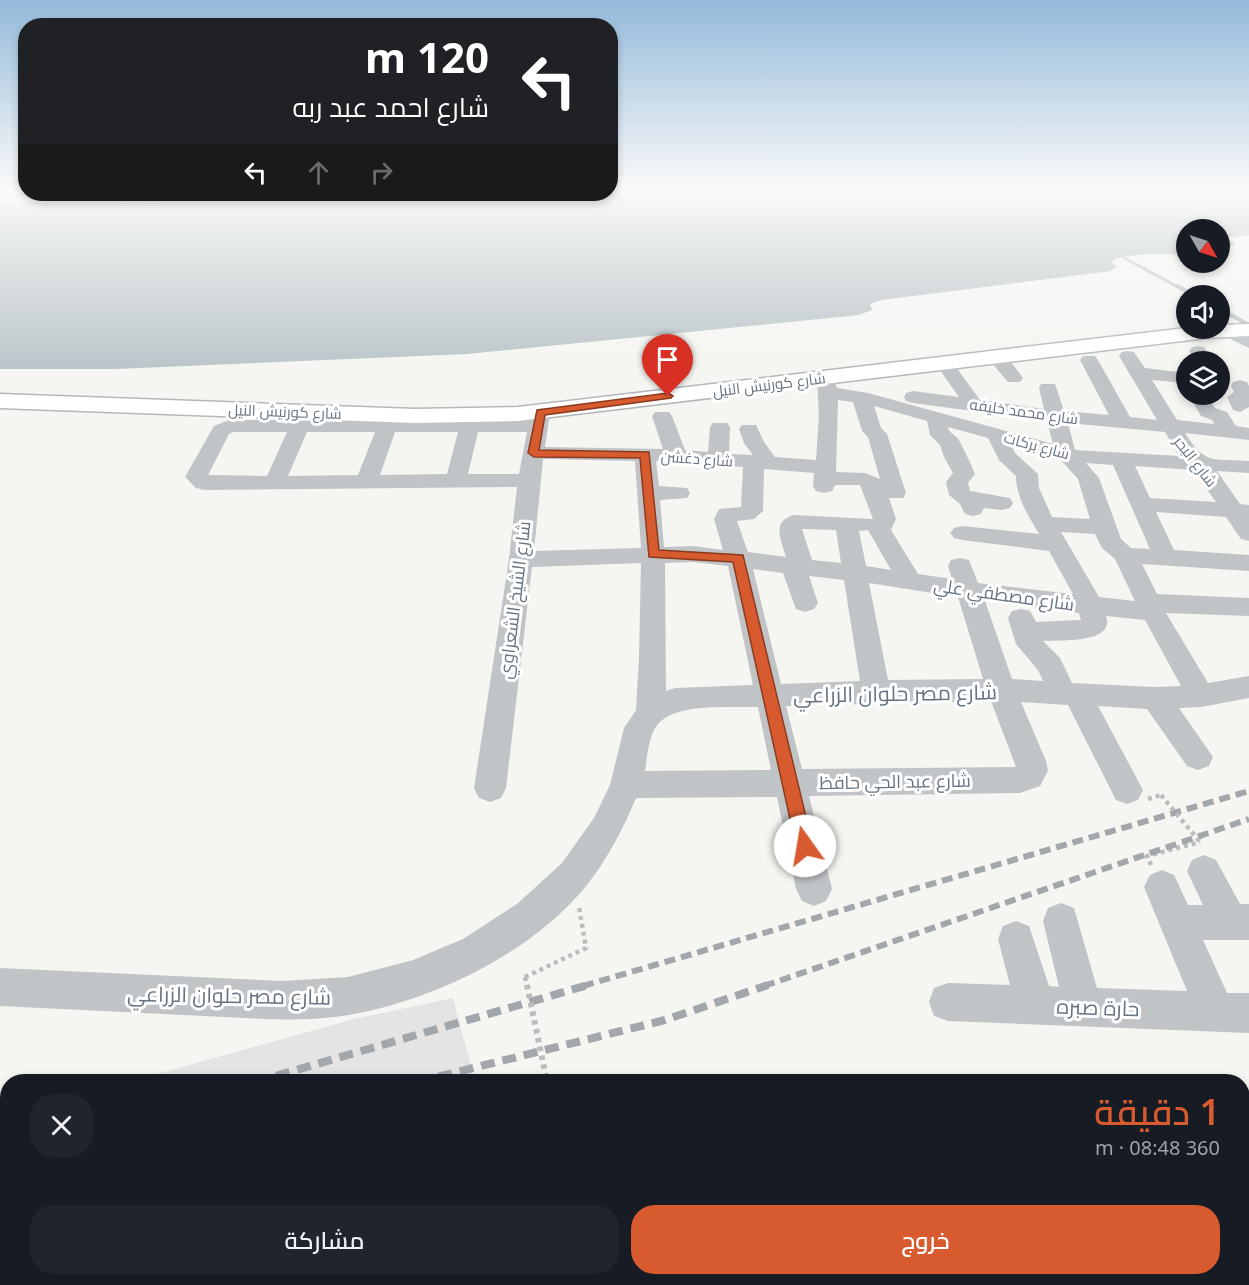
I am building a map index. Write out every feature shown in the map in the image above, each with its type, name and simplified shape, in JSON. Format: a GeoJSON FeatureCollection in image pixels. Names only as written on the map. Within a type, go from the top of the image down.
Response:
{"type":"FeatureCollection","features":[{"type":"Feature","properties":{"kind":"highway","name":"شارع كورنيش النيل"},"geometry":{"type":"LineString","coordinates":[[0,390],[132,390],[193,398],[225,414],[539,419],[828,385],[944,363],[1232,327],[1249,316]]}},
{"type":"Feature","properties":{"kind":"highway","name":"شارع كورنيش النيل"},"geometry":{"type":"LineString","coordinates":[[0,401],[193,398],[251,390],[398,404],[512,403],[634,392],[1176,326]]}},
{"type":"Feature","properties":{"kind":"highway"},"geometry":{"type":"LineString","coordinates":[[225,414],[234,399],[251,390]]}},
{"type":"Feature","properties":{"kind":"street"},"geometry":{"type":"LineString","coordinates":[[1232,327],[1249,343]]}},
{"type":"Feature","properties":{"kind":"street"},"geometry":{"type":"LineString","coordinates":[[944,363],[971,400],[1012,403],[1012,385],[996,357]]}},
{"type":"Feature","properties":{"kind":"street"},"geometry":{"type":"LineString","coordinates":[[1089,360],[1123,423]]}},
{"type":"Feature","properties":{"kind":"street","name":"شارع البحر"},"geometry":{"type":"LineString","coordinates":[[1176,375],[1133,364],[1189,456],[1200,464],[1241,511],[1249,534]]}},
{"type":"Feature","properties":{"kind":"street"},"geometry":{"type":"LineString","coordinates":[[824,478],[826,436],[830,416],[828,385]]}},
{"type":"Feature","properties":{"kind":"street","name":"شارع بركات"},"geometry":{"type":"LineString","coordinates":[[828,385],[931,424],[996,434],[1079,456],[1249,467]]}},
{"type":"Feature","properties":{"kind":"street"},"geometry":{"type":"LineString","coordinates":[[1237,385],[1246,396],[1236,398],[1240,406]]}},
{"type":"Feature","properties":{"kind":"street"},"geometry":{"type":"LineString","coordinates":[[1048,388],[1066,453],[1084,472],[1094,491],[1112,547],[1125,555],[1249,563]]}},
{"type":"Feature","properties":{"kind":"street","name":"شارع محمد خليفه"},"geometry":{"type":"LineString","coordinates":[[869,399],[898,395],[971,400],[1056,416],[1249,434]]}},
{"type":"Feature","properties":{"kind":"street"},"geometry":{"type":"LineString","coordinates":[[869,399],[872,431],[877,434],[895,493]]}},
{"type":"Feature","properties":{"kind":"street"},"geometry":{"type":"LineString","coordinates":[[1204,405],[1207,411],[1220,416],[1228,431]]}},
{"type":"Feature","properties":{"kind":"street"},"geometry":{"type":"LineString","coordinates":[[529,480],[204,483],[198,481],[196,477],[221,430],[225,414],[299,427],[469,426],[539,419]]}},
{"type":"Feature","properties":{"kind":"street"},"geometry":{"type":"LineString","coordinates":[[662,416],[676,456]]}},
{"type":"Feature","properties":{"kind":"street","name":"شارع الشيخ الشعراوي"},"geometry":{"type":"LineString","coordinates":[[490,788],[521,559],[529,480],[539,419]]}},
{"type":"Feature","properties":{"kind":"street"},"geometry":{"type":"LineString","coordinates":[[931,424],[950,442],[954,457],[963,468],[964,474],[957,482],[960,495],[971,504],[1002,503]]}},
{"type":"Feature","properties":{"kind":"street"},"geometry":{"type":"LineString","coordinates":[[456,480],[469,426]]}},
{"type":"Feature","properties":{"kind":"street"},"geometry":{"type":"LineString","coordinates":[[275,481],[299,427]]}},
{"type":"Feature","properties":{"kind":"street"},"geometry":{"type":"LineString","coordinates":[[368,480],[387,427]]}},
{"type":"Feature","properties":{"kind":"street"},"geometry":{"type":"LineString","coordinates":[[718,459],[720,427]]}},
{"type":"Feature","properties":{"kind":"street"},"geometry":{"type":"LineString","coordinates":[[749,429],[754,443],[765,457],[760,462],[752,511],[724,516],[738,558],[814,889]]}},
{"type":"Feature","properties":{"kind":"street"},"geometry":{"type":"LineString","coordinates":[[996,434],[1006,456],[1027,474],[1027,482],[1050,534],[1083,586],[1095,621],[1093,626],[1086,629],[1026,632]]}},
{"type":"Feature","properties":{"kind":"street"},"geometry":{"type":"LineString","coordinates":[[805,435],[826,436]]}},
{"type":"Feature","properties":{"kind":"street"},"geometry":{"type":"LineString","coordinates":[[1108,440],[1142,504],[1166,558]]}},
{"type":"Feature","properties":{"kind":"street","name":"شارع دغشن"},"geometry":{"type":"LineString","coordinates":[[534,453],[645,454],[760,462],[824,478],[865,479],[872,483],[885,519],[880,525]]}},
{"type":"Feature","properties":{"kind":"street"},"geometry":{"type":"LineString","coordinates":[[645,454],[653,554],[653,658],[650,713]]}},
{"type":"Feature","properties":{"kind":"street"},"geometry":{"type":"LineString","coordinates":[[1053,471],[1084,472]]}},
{"type":"Feature","properties":{"kind":"street"},"geometry":{"type":"LineString","coordinates":[[1000,479],[1027,482]]}},
{"type":"Feature","properties":{"kind":"street"},"geometry":{"type":"LineString","coordinates":[[648,493],[679,493]]}},
{"type":"Feature","properties":{"kind":"street"},"geometry":{"type":"LineString","coordinates":[[1142,504],[1241,511]]}},
{"type":"Feature","properties":{"kind":"street"},"geometry":{"type":"LineString","coordinates":[[805,603],[790,532],[791,524],[794,522],[880,525],[880,532],[910,581]]}},
{"type":"Feature","properties":{"kind":"street"},"geometry":{"type":"LineString","coordinates":[[846,523],[876,691]]}},
{"type":"Feature","properties":{"kind":"street"},"geometry":{"type":"LineString","coordinates":[[962,534],[1050,534],[1105,527]]}},
{"type":"Feature","properties":{"kind":"street","name":"شارع مصطفي علي"},"geometry":{"type":"LineString","coordinates":[[521,559],[653,554],[738,558],[910,581],[963,578],[1013,597],[1092,607],[1249,607]]}},
{"type":"Feature","properties":{"kind":"street"},"geometry":{"type":"LineString","coordinates":[[1125,555],[1151,608],[1201,696]]}},
{"type":"Feature","properties":{"kind":"street"},"geometry":{"type":"LineString","coordinates":[[963,578],[1000,690]]}},
{"type":"Feature","properties":{"kind":"street"},"geometry":{"type":"LineString","coordinates":[[1013,597],[1033,649],[1050,665],[1070,693],[1127,790]]}},
{"type":"Feature","properties":{"kind":"street","name":"شارع مصر حلوان الزراعي"},"geometry":{"type":"LineString","coordinates":[[0,987],[282,1000],[348,996],[414,980],[476,952],[530,916],[574,874],[606,830],[626,785],[639,728],[650,713],[675,699],[876,691],[1000,690],[1155,698],[1201,696],[1249,687]]}},
{"type":"Feature","properties":{"kind":"street","name":"شارع عبد الحي حافظ"},"geometry":{"type":"LineString","coordinates":[[626,785],[1020,780],[1029,777],[1032,771],[1031,761],[1000,690]]}},
{"type":"Feature","properties":{"kind":"street"},"geometry":{"type":"LineString","coordinates":[[1155,698],[1198,757]]}},
{"type":"Feature","properties":{"kind":"street"},"geometry":{"type":"LineString","coordinates":[[1177,923],[1239,922],[1202,857]]}},
{"type":"Feature","properties":{"kind":"street"},"geometry":{"type":"LineString","coordinates":[[1154,872],[1177,923],[1232,1012]]}},
{"type":"Feature","properties":{"kind":"street"},"geometry":{"type":"LineString","coordinates":[[1061,921],[1083,1007]]}},
{"type":"Feature","properties":{"kind":"street"},"geometry":{"type":"LineString","coordinates":[[1016,939],[1035,1005]]}},
{"type":"Feature","properties":{"kind":"street","name":"حارة صبره"},"geometry":{"type":"LineString","coordinates":[[948,1002],[1232,1012]]}},
{"type":"Feature","properties":{"kind":"path"},"geometry":{"type":"LineString","coordinates":[[1154,872],[1202,857],[1161,795]]}},
{"type":"Feature","properties":{"kind":"path"},"geometry":{"type":"LineString","coordinates":[[545,1074],[525,977],[586,948],[574,874]]}},
{"type":"Feature","properties":{"kind":"shaded area"},"geometry":{"type":"Polygon","coordinates":[[[0,251],[1176,251],[1176,255],[1150,254],[1113,260],[1112,263],[1117,266],[1111,271],[881,300],[870,304],[872,310],[859,315],[467,354],[116,369],[0,369],[0,251]]]}},
{"type":"Feature","properties":{"kind":"shaded area"},"geometry":{"type":"Polygon","coordinates":[[[453,998],[473,1074],[157,1074],[354,1019],[453,998]]]}},
{"type":"Feature","properties":{"kind":"waterway"},"geometry":{"type":"LineString","coordinates":[[1117,254],[1176,286]]}},
{"type":"Feature","properties":{"kind":"waterway"},"geometry":{"type":"LineString","coordinates":[[1230,315],[1249,325]]}},
{"type":"Feature","properties":{"kind":"railway"},"geometry":{"type":"LineString","coordinates":[[583,986],[1249,791]]}},
{"type":"Feature","properties":{"kind":"railway"},"geometry":{"type":"LineString","coordinates":[[764,986],[1249,819]]}},
{"type":"Feature","properties":{"kind":"railway"},"geometry":{"type":"LineString","coordinates":[[282,1074],[588,985]]}},
{"type":"Feature","properties":{"kind":"railway"},"geometry":{"type":"LineString","coordinates":[[449,1074],[665,1020],[768,985]]}},
{"type":"Feature","properties":{"kind":"route"},"geometry":{"type":"LineString","coordinates":[[668,396],[540,412],[534,453],[645,454],[653,554],[693,554],[738,558],[805,846]]}}]}
